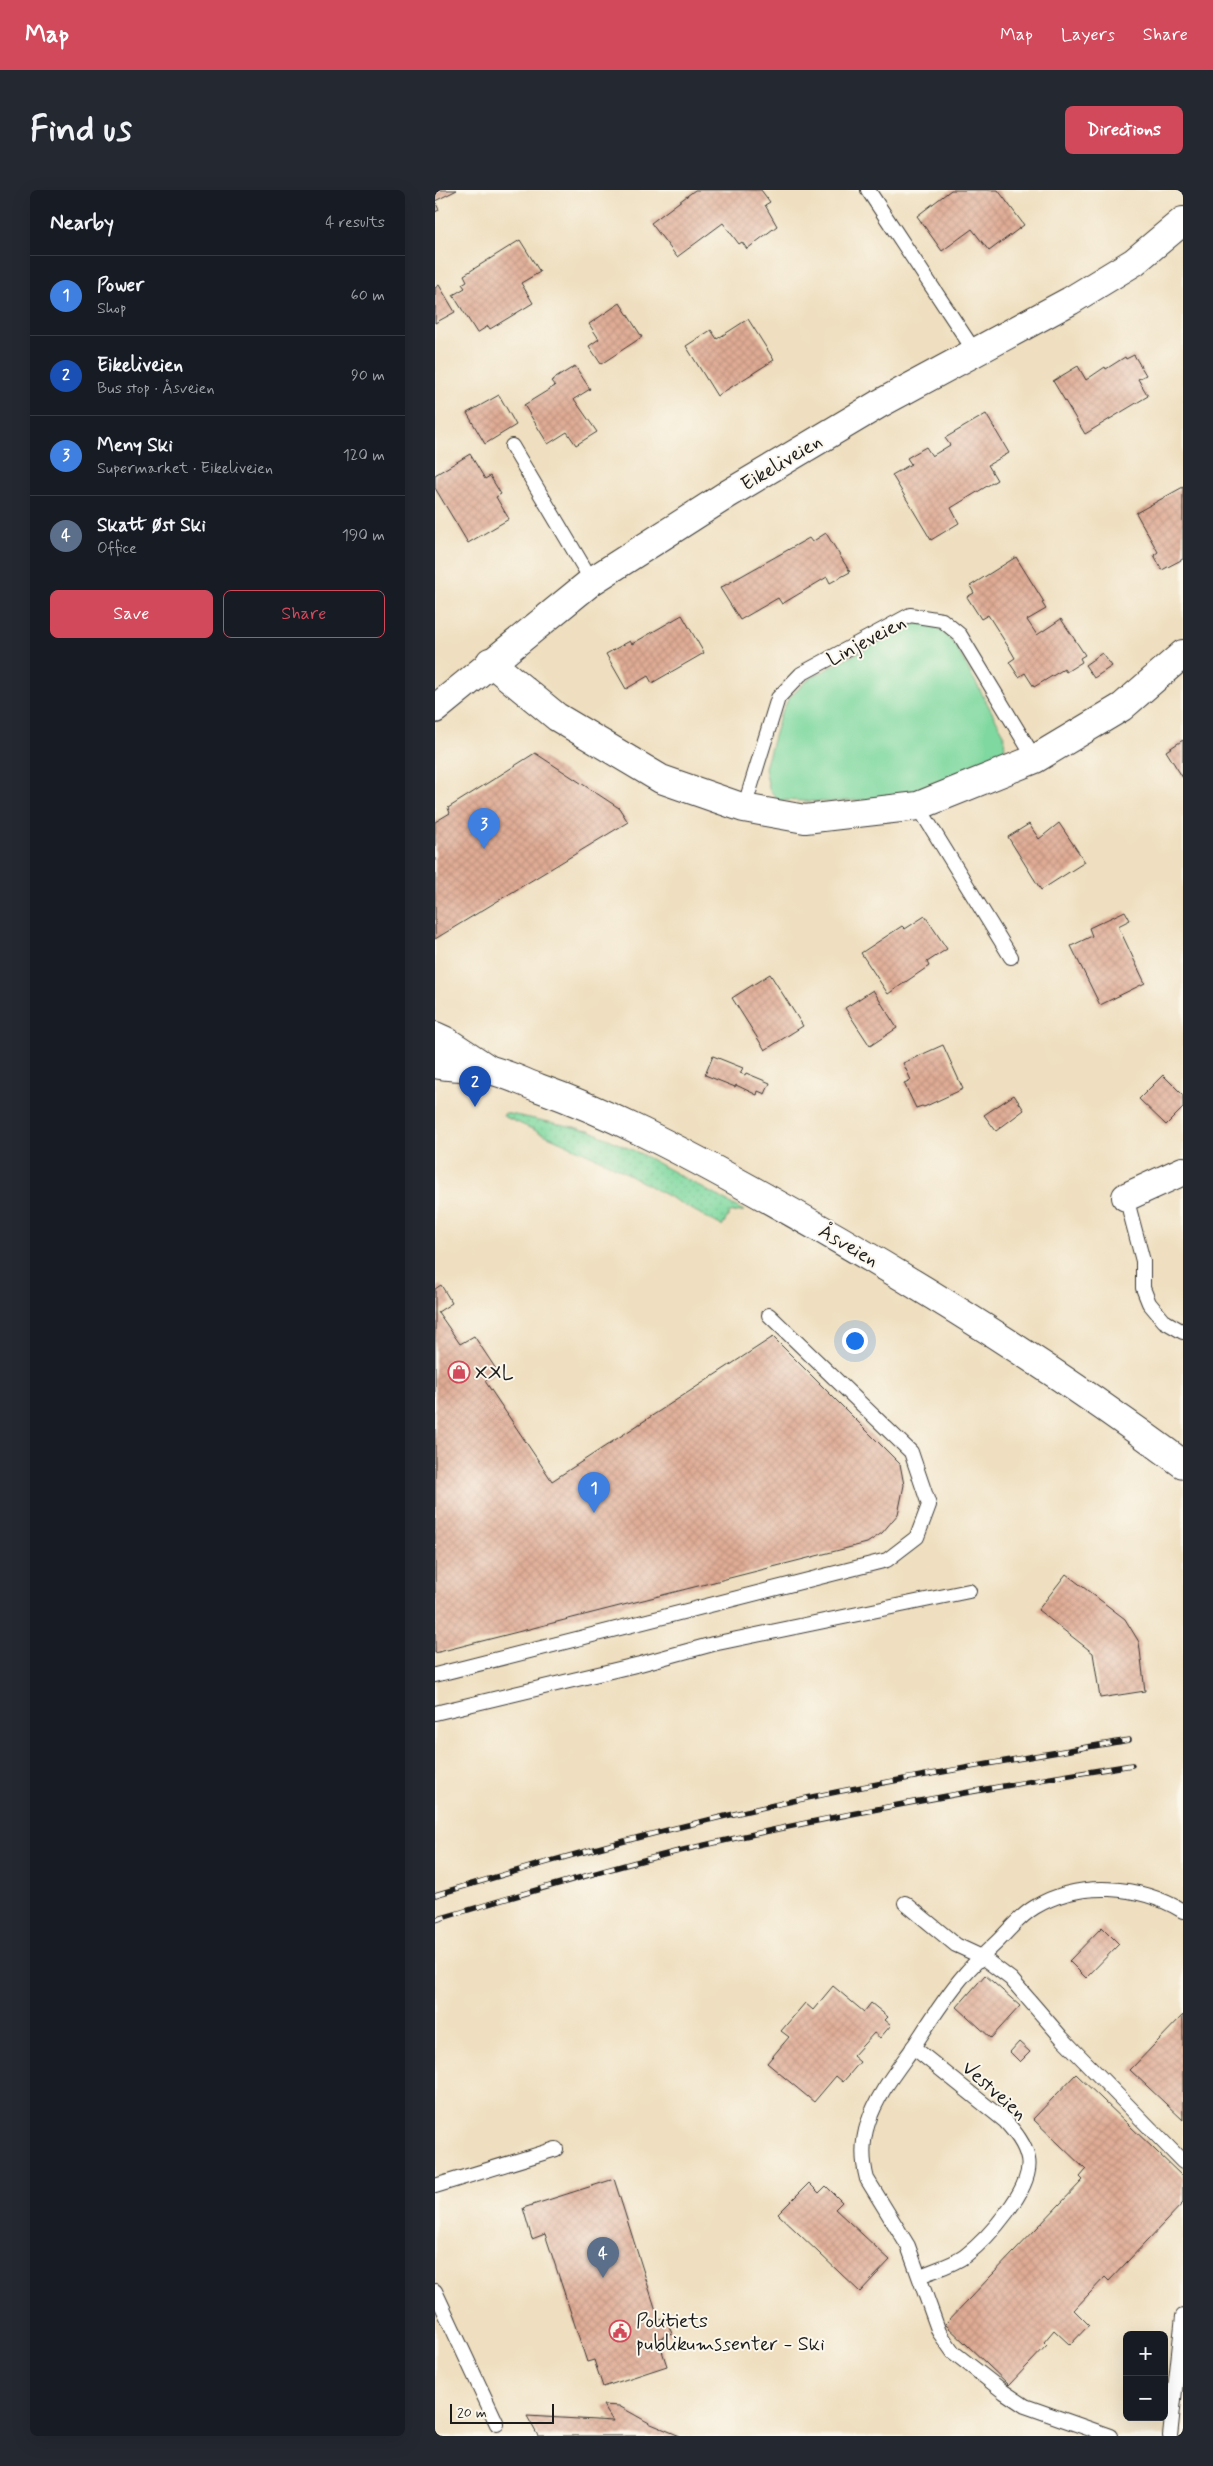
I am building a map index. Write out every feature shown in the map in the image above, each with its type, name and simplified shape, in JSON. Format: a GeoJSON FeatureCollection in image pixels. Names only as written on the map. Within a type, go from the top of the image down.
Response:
{"type":"FeatureCollection","features":[{"type":"Feature","properties":{"kind":"street","name":"Eikeliveien"},"geometry":{"type":"LineString","coordinates":[[435,709],[490,662],[593,581],[728,494],[879,404],[1070,301],[1134,262],[1183,221]]}},
{"type":"Feature","properties":{"kind":"street"},"geometry":{"type":"LineString","coordinates":[[490,662],[557,717],[661,779],[744,808],[805,819],[918,806],[1035,759],[1122,707],[1183,654]]}},
{"type":"Feature","properties":{"kind":"street","name":"Åsveien"},"geometry":{"type":"LineString","coordinates":[[435,1036],[446,1040],[490,1070],[583,1106],[659,1140],[863,1252],[938,1298],[1083,1393],[1183,1464]]}},
{"type":"Feature","properties":{"kind":"street","name":"Åsveien"},"geometry":{"type":"LineString","coordinates":[[435,1064],[490,1070]]}},
{"type":"Feature","properties":{"kind":"street"},"geometry":{"type":"LineString","coordinates":[[1126,1197],[1183,1171]]}},
{"type":"Feature","properties":{"kind":"lane"},"geometry":{"type":"LineString","coordinates":[[868,190],[975,352]]}},
{"type":"Feature","properties":{"kind":"lane"},"geometry":{"type":"LineString","coordinates":[[511,446],[593,581]]}},
{"type":"Feature","properties":{"kind":"lane","name":"Linjeveien"},"geometry":{"type":"LineString","coordinates":[[744,808],[778,698],[801,674],[910,615],[942,620],[960,635],[1035,759]]}},
{"type":"Feature","properties":{"kind":"lane"},"geometry":{"type":"LineString","coordinates":[[918,806],[1011,957]]}},
{"type":"Feature","properties":{"kind":"lane"},"geometry":{"type":"LineString","coordinates":[[1126,1197],[1143,1261],[1143,1288],[1149,1304],[1164,1321],[1183,1332]]}},
{"type":"Feature","properties":{"kind":"lane"},"geometry":{"type":"LineString","coordinates":[[435,1675],[887,1560],[917,1537],[929,1505],[911,1452],[769,1315]]}},
{"type":"Feature","properties":{"kind":"lane"},"geometry":{"type":"LineString","coordinates":[[435,1713],[631,1666],[713,1644],[969,1590]]}},
{"type":"Feature","properties":{"kind":"lane"},"geometry":{"type":"LineString","coordinates":[[1110,2436],[1025,2406],[971,2368],[953,2352],[939,2332],[908,2246],[867,2179],[863,2142],[872,2111],[883,2091],[913,2047],[964,1975],[1022,1916],[1036,1906],[1068,1893],[1092,1889],[1117,1889],[1153,1897],[1183,1911]]}},
{"type":"Feature","properties":{"kind":"lane"},"geometry":{"type":"LineString","coordinates":[[905,1903],[956,1945],[982,1958],[1011,1978],[1062,2038],[1183,2162]]}},
{"type":"Feature","properties":{"kind":"lane","name":"Vestveien"},"geometry":{"type":"LineString","coordinates":[[913,2047],[1005,2121],[1018,2134],[1029,2160],[1027,2179],[1016,2199],[997,2223],[964,2256],[920,2276]]}},
{"type":"Feature","properties":{"kind":"lane"},"geometry":{"type":"LineString","coordinates":[[435,2186],[556,2149]]}},
{"type":"Feature","properties":{"kind":"lane"},"geometry":{"type":"LineString","coordinates":[[435,2291],[497,2424]]}},
{"type":"Feature","properties":{"kind":"lane"},"geometry":{"type":"LineString","coordinates":[[1171,2436],[1183,2316]]}},
{"type":"Feature","properties":{"kind":"green space"},"geometry":{"type":"Polygon","coordinates":[[[926,622],[942,631],[955,645],[1004,734],[1005,751],[994,763],[968,775],[887,798],[830,802],[778,800],[769,789],[765,768],[780,716],[789,698],[809,679],[907,626],[926,622]]]}},
{"type":"Feature","properties":{"kind":"green space"},"geometry":{"type":"Polygon","coordinates":[[[505,1113],[589,1130],[641,1154],[744,1211],[730,1213],[722,1226],[606,1162],[503,1116],[505,1113]]]}},
{"type":"Feature","properties":{"kind":"building"},"geometry":{"type":"Polygon","coordinates":[[[435,190],[457,190],[435,201],[435,190]]]}},
{"type":"Feature","properties":{"kind":"building"},"geometry":{"type":"Polygon","coordinates":[[[695,190],[761,190],[770,202],[765,205],[777,226],[747,249],[742,242],[739,244],[723,223],[677,257],[651,223],[695,190]]]}},
{"type":"Feature","properties":{"kind":"building"},"geometry":{"type":"Polygon","coordinates":[[[951,190],[998,190],[1024,225],[989,251],[972,229],[942,251],[917,216],[951,190]]]}},
{"type":"Feature","properties":{"kind":"building"},"geometry":{"type":"Polygon","coordinates":[[[435,201],[439,210],[435,212],[435,201]]]}},
{"type":"Feature","properties":{"kind":"building"},"geometry":{"type":"Polygon","coordinates":[[[520,240],[540,272],[521,283],[533,303],[490,329],[488,326],[477,333],[453,295],[465,288],[462,284],[467,281],[464,275],[520,240]]]}},
{"type":"Feature","properties":{"kind":"building"},"geometry":{"type":"Polygon","coordinates":[[[439,285],[455,312],[435,323],[435,288],[439,285]]]}},
{"type":"Feature","properties":{"kind":"building"},"geometry":{"type":"Polygon","coordinates":[[[620,303],[642,337],[601,364],[589,346],[599,339],[589,324],[620,303]]]}},
{"type":"Feature","properties":{"kind":"building"},"geometry":{"type":"Polygon","coordinates":[[[748,319],[774,360],[717,396],[686,346],[711,330],[717,339],[748,319]]]}},
{"type":"Feature","properties":{"kind":"building"},"geometry":{"type":"Polygon","coordinates":[[[1134,355],[1146,375],[1138,379],[1148,396],[1085,434],[1053,381],[1078,366],[1086,380],[1105,367],[1106,369],[1125,357],[1126,359],[1134,355]]]}},
{"type":"Feature","properties":{"kind":"building"},"geometry":{"type":"Polygon","coordinates":[[[575,366],[590,389],[574,399],[597,432],[576,445],[567,432],[548,444],[524,405],[555,386],[551,381],[575,366]]]}},
{"type":"Feature","properties":{"kind":"building"},"geometry":{"type":"Polygon","coordinates":[[[499,395],[516,425],[485,444],[467,413],[499,395]]]}},
{"type":"Feature","properties":{"kind":"building"},"geometry":{"type":"Polygon","coordinates":[[[986,414],[1009,453],[988,465],[997,480],[951,508],[959,523],[931,540],[892,475],[911,464],[907,458],[926,447],[932,456],[950,445],[945,438],[986,414]]]}},
{"type":"Feature","properties":{"kind":"building"},"geometry":{"type":"Polygon","coordinates":[[[470,454],[485,479],[490,476],[501,494],[496,497],[509,519],[468,543],[435,488],[435,475],[470,454]]]}},
{"type":"Feature","properties":{"kind":"building"},"geometry":{"type":"Polygon","coordinates":[[[1183,487],[1183,559],[1162,570],[1154,555],[1158,552],[1136,513],[1183,487]]]}},
{"type":"Feature","properties":{"kind":"building"},"geometry":{"type":"Polygon","coordinates":[[[826,533],[850,572],[830,583],[827,577],[782,604],[778,598],[740,620],[720,588],[809,538],[812,542],[826,533]]]}},
{"type":"Feature","properties":{"kind":"building"},"geometry":{"type":"Polygon","coordinates":[[[1016,557],[1044,602],[1042,603],[1046,609],[1027,620],[1037,635],[1061,619],[1085,655],[1080,658],[1082,662],[1066,672],[1064,669],[1034,687],[1025,673],[1019,677],[1009,662],[1015,658],[988,615],[981,619],[967,597],[974,593],[970,586],[1016,557]]]}},
{"type":"Feature","properties":{"kind":"building"},"geometry":{"type":"Polygon","coordinates":[[[682,615],[704,653],[652,683],[648,676],[626,689],[606,654],[630,641],[632,644],[682,615]]]}},
{"type":"Feature","properties":{"kind":"building"},"geometry":{"type":"Polygon","coordinates":[[[1102,653],[1112,666],[1094,678],[1085,665],[1102,653]]]}},
{"type":"Feature","properties":{"kind":"building"},"geometry":{"type":"Polygon","coordinates":[[[1183,740],[1183,778],[1166,751],[1183,740]]]}},
{"type":"Feature","properties":{"kind":"building"},"geometry":{"type":"Polygon","coordinates":[[[535,753],[619,808],[628,822],[435,939],[435,822],[450,813],[448,808],[535,753]]]}},
{"type":"Feature","properties":{"kind":"building"},"geometry":{"type":"Polygon","coordinates":[[[1059,823],[1085,862],[1041,890],[1008,837],[1029,824],[1039,839],[1059,823]]]}},
{"type":"Feature","properties":{"kind":"building"},"geometry":{"type":"Polygon","coordinates":[[[1125,911],[1130,920],[1118,926],[1145,983],[1100,1005],[1071,946],[1092,936],[1089,928],[1125,911]]]}},
{"type":"Feature","properties":{"kind":"building"},"geometry":{"type":"Polygon","coordinates":[[[925,916],[947,949],[927,962],[929,966],[888,994],[861,953],[902,926],[905,929],[925,916]]]}},
{"type":"Feature","properties":{"kind":"building"},"geometry":{"type":"Polygon","coordinates":[[[770,974],[803,1026],[765,1050],[732,998],[770,974]]]}},
{"type":"Feature","properties":{"kind":"building"},"geometry":{"type":"Polygon","coordinates":[[[873,990],[897,1028],[870,1046],[845,1008],[873,990]]]}},
{"type":"Feature","properties":{"kind":"building"},"geometry":{"type":"Polygon","coordinates":[[[943,1045],[963,1089],[924,1107],[916,1108],[904,1083],[911,1080],[903,1063],[943,1045]]]}},
{"type":"Feature","properties":{"kind":"building"},"geometry":{"type":"Polygon","coordinates":[[[713,1056],[743,1068],[740,1073],[745,1075],[746,1073],[770,1083],[765,1094],[758,1091],[757,1095],[736,1085],[735,1087],[705,1075],[713,1056]]]}},
{"type":"Feature","properties":{"kind":"building"},"geometry":{"type":"Polygon","coordinates":[[[1163,1075],[1183,1095],[1183,1108],[1166,1125],[1139,1099],[1163,1075]]]}},
{"type":"Feature","properties":{"kind":"building"},"geometry":{"type":"Polygon","coordinates":[[[1014,1095],[1024,1110],[996,1131],[984,1115],[1014,1095]]]}},
{"type":"Feature","properties":{"kind":"building"},"geometry":{"type":"Polygon","coordinates":[[[441,1285],[452,1303],[438,1312],[460,1344],[474,1336],[498,1372],[485,1381],[552,1481],[773,1337],[900,1464],[904,1485],[898,1514],[882,1533],[867,1543],[435,1653],[435,1289],[441,1285]]]}},
{"type":"Feature","properties":{"kind":"building"},"geometry":{"type":"Polygon","coordinates":[[[1066,1574],[1125,1619],[1139,1642],[1145,1691],[1100,1698],[1093,1653],[1038,1610],[1066,1574]]]}},
{"type":"Feature","properties":{"kind":"building"},"geometry":{"type":"Polygon","coordinates":[[[1102,1927],[1119,1944],[1086,1978],[1069,1961],[1102,1927]]]}},
{"type":"Feature","properties":{"kind":"building"},"geometry":{"type":"Polygon","coordinates":[[[985,1975],[1020,2006],[991,2038],[957,2007],[985,1975]]]}},
{"type":"Feature","properties":{"kind":"building"},"geometry":{"type":"Polygon","coordinates":[[[833,1986],[864,2012],[871,2003],[888,2017],[885,2020],[891,2025],[880,2038],[874,2033],[853,2056],[860,2062],[843,2082],[836,2076],[814,2102],[767,2063],[789,2037],[781,2031],[805,2003],[813,2010],[833,1986]]]}},
{"type":"Feature","properties":{"kind":"building"},"geometry":{"type":"Polygon","coordinates":[[[1183,2015],[1183,2120],[1130,2070],[1183,2015]]]}},
{"type":"Feature","properties":{"kind":"building"},"geometry":{"type":"Polygon","coordinates":[[[1019,2042],[1030,2052],[1020,2062],[1010,2052],[1019,2042]]]}},
{"type":"Feature","properties":{"kind":"building"},"geometry":{"type":"Polygon","coordinates":[[[1076,2074],[1183,2177],[1183,2203],[1109,2281],[1105,2277],[1074,2310],[1089,2325],[1070,2345],[1054,2330],[1044,2342],[1047,2345],[1009,2385],[945,2324],[1083,2180],[1080,2177],[1086,2170],[1033,2119],[1076,2074]]]}},
{"type":"Feature","properties":{"kind":"building"},"geometry":{"type":"Polygon","coordinates":[[[614,2179],[659,2320],[666,2318],[672,2334],[658,2339],[667,2366],[603,2387],[594,2360],[587,2362],[545,2234],[532,2239],[523,2208],[614,2179]]]}},
{"type":"Feature","properties":{"kind":"building"},"geometry":{"type":"Polygon","coordinates":[[[809,2183],[819,2193],[826,2186],[842,2202],[835,2209],[890,2260],[860,2292],[778,2214],[809,2183]]]}},
{"type":"Feature","properties":{"kind":"building"},"geometry":{"type":"Polygon","coordinates":[[[603,2405],[619,2406],[651,2424],[680,2436],[538,2436],[527,2416],[613,2421],[603,2405]]]}},
{"type":"Feature","properties":{"kind":"railway"},"geometry":{"type":"LineString","coordinates":[[435,1895],[529,1867],[764,1807],[930,1774],[1129,1740]]}},
{"type":"Feature","properties":{"kind":"railway"},"geometry":{"type":"LineString","coordinates":[[435,1920],[615,1868],[732,1839],[903,1804],[1132,1765]]}},
{"type":"Feature","properties":{"kind":"place","name":"Meny Ski"},"geometry":{"type":"Point","coordinates":[484,849]}},
{"type":"Feature","properties":{"kind":"place","name":"Eikeliveien"},"geometry":{"type":"Point","coordinates":[475,1107]}},
{"type":"Feature","properties":{"kind":"place","name":"XXL"},"geometry":{"type":"Point","coordinates":[459,1372]}},
{"type":"Feature","properties":{"kind":"place","name":"Power"},"geometry":{"type":"Point","coordinates":[594,1513]}},
{"type":"Feature","properties":{"kind":"place","name":"Skatt øst Ski"},"geometry":{"type":"Point","coordinates":[603,2278]}},
{"type":"Feature","properties":{"kind":"place","name":"Politiets publikumssenter - Ski"},"geometry":{"type":"Point","coordinates":[620,2331]}}]}
